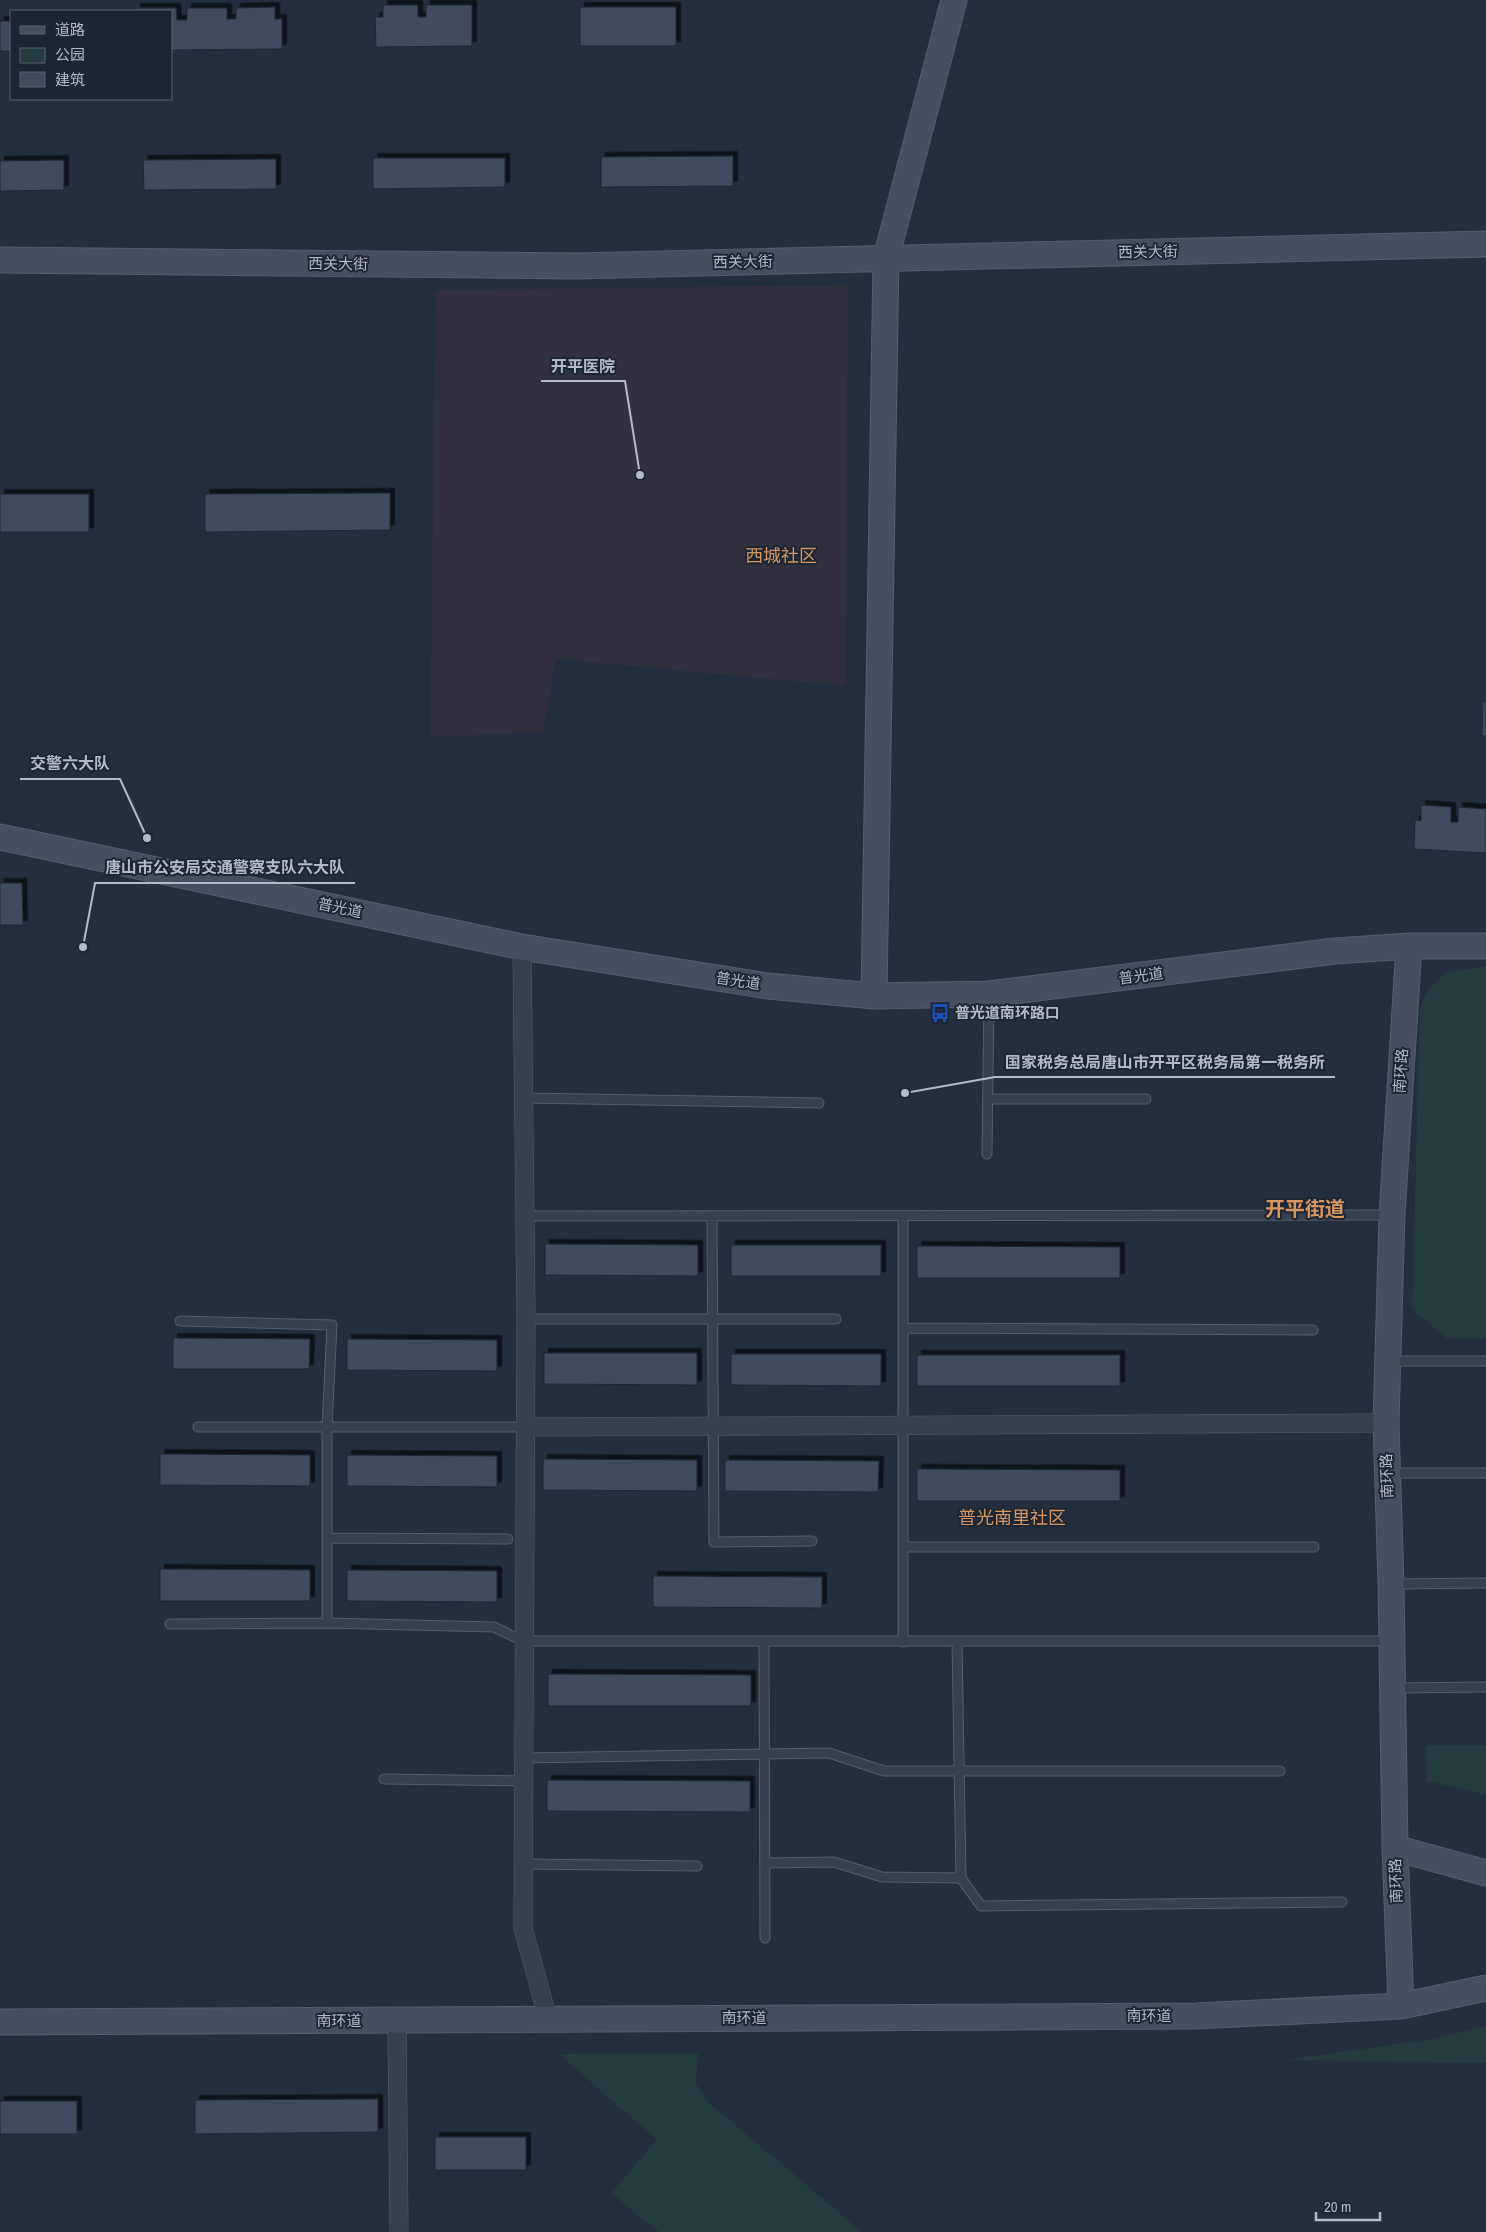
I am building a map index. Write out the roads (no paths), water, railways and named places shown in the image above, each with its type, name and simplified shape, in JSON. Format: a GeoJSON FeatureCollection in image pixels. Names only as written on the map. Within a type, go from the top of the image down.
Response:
{"type":"FeatureCollection","features":[{"type":"Feature","properties":{"kind":"street"},"geometry":{"type":"LineString","coordinates":[[874,996],[886,258],[954,0]]}},
{"type":"Feature","properties":{"kind":"street","name":"西关大街"},"geometry":{"type":"LineString","coordinates":[[0,260],[577,266],[1486,244]]}},
{"type":"Feature","properties":{"kind":"street","name":"普光道"},"geometry":{"type":"LineString","coordinates":[[0,837],[522,947],[768,986],[874,996],[990,994],[1335,951],[1409,946],[1486,946]]}},
{"type":"Feature","properties":{"kind":"street","name":"南环路"},"geometry":{"type":"LineString","coordinates":[[1401,2006],[1395,1848],[1390,1641],[1391,1584],[1386,1423],[1392,1215],[1409,946]]}},
{"type":"Feature","properties":{"kind":"street"},"geometry":{"type":"LineString","coordinates":[[522,947],[526,1319],[523,1928],[548,2019]]}},
{"type":"Feature","properties":{"kind":"street"},"geometry":{"type":"LineString","coordinates":[[524,1427],[1386,1423]]}},
{"type":"Feature","properties":{"kind":"street"},"geometry":{"type":"LineString","coordinates":[[1395,1848],[1486,1873]]}},
{"type":"Feature","properties":{"kind":"street","name":"南环道"},"geometry":{"type":"LineString","coordinates":[[0,2022],[1196,2016],[1401,2006],[1486,1988]]}},
{"type":"Feature","properties":{"kind":"street"},"geometry":{"type":"LineString","coordinates":[[397,2021],[399,2232]]}},
{"type":"Feature","properties":{"kind":"lane"},"geometry":{"type":"LineString","coordinates":[[987,1154],[990,994]]}},
{"type":"Feature","properties":{"kind":"lane"},"geometry":{"type":"LineString","coordinates":[[524,1098],[820,1103]]}},
{"type":"Feature","properties":{"kind":"lane"},"geometry":{"type":"LineString","coordinates":[[988,1099],[1146,1100]]}},
{"type":"Feature","properties":{"kind":"lane"},"geometry":{"type":"LineString","coordinates":[[525,1216],[1392,1215]]}},
{"type":"Feature","properties":{"kind":"lane"},"geometry":{"type":"LineString","coordinates":[[712,1217],[714,1542],[812,1542]]}},
{"type":"Feature","properties":{"kind":"lane"},"geometry":{"type":"LineString","coordinates":[[903,1217],[903,1642]]}},
{"type":"Feature","properties":{"kind":"lane"},"geometry":{"type":"LineString","coordinates":[[526,1319],[836,1319]]}},
{"type":"Feature","properties":{"kind":"lane"},"geometry":{"type":"LineString","coordinates":[[180,1321],[332,1325],[327,1427],[327,1623]]}},
{"type":"Feature","properties":{"kind":"lane"},"geometry":{"type":"LineString","coordinates":[[903,1328],[1313,1330]]}},
{"type":"Feature","properties":{"kind":"lane"},"geometry":{"type":"LineString","coordinates":[[1387,1361],[1486,1361]]}},
{"type":"Feature","properties":{"kind":"lane"},"geometry":{"type":"LineString","coordinates":[[198,1427],[524,1427]]}},
{"type":"Feature","properties":{"kind":"lane"},"geometry":{"type":"LineString","coordinates":[[1387,1473],[1486,1473]]}},
{"type":"Feature","properties":{"kind":"lane"},"geometry":{"type":"LineString","coordinates":[[327,1538],[508,1539]]}},
{"type":"Feature","properties":{"kind":"lane"},"geometry":{"type":"LineString","coordinates":[[903,1547],[1314,1547]]}},
{"type":"Feature","properties":{"kind":"lane"},"geometry":{"type":"LineString","coordinates":[[1391,1584],[1486,1583]]}},
{"type":"Feature","properties":{"kind":"lane"},"geometry":{"type":"LineString","coordinates":[[170,1624],[327,1623],[494,1627],[523,1641],[1390,1641]]}},
{"type":"Feature","properties":{"kind":"lane"},"geometry":{"type":"LineString","coordinates":[[764,1642],[765,1938]]}},
{"type":"Feature","properties":{"kind":"lane"},"geometry":{"type":"LineString","coordinates":[[957,1642],[961,1878],[982,1906],[1342,1902]]}},
{"type":"Feature","properties":{"kind":"lane"},"geometry":{"type":"LineString","coordinates":[[1392,1688],[1486,1687]]}},
{"type":"Feature","properties":{"kind":"lane"},"geometry":{"type":"LineString","coordinates":[[523,1758],[828,1753],[884,1771],[1280,1771]]}},
{"type":"Feature","properties":{"kind":"lane"},"geometry":{"type":"LineString","coordinates":[[384,1780],[523,1781]]}},
{"type":"Feature","properties":{"kind":"lane"},"geometry":{"type":"LineString","coordinates":[[765,1862],[834,1862],[882,1877],[961,1878]]}},
{"type":"Feature","properties":{"kind":"lane"},"geometry":{"type":"LineString","coordinates":[[523,1864],[697,1866]]}},
{"type":"Feature","properties":{"kind":"place","name":"开平医院"},"geometry":{"type":"Point","coordinates":[640,475]}},
{"type":"Feature","properties":{"kind":"place","name":"交警六大队"},"geometry":{"type":"Point","coordinates":[147,838]}},
{"type":"Feature","properties":{"kind":"place","name":"唐山市公安局交通警察支队六大队"},"geometry":{"type":"Point","coordinates":[83,947]}},
{"type":"Feature","properties":{"kind":"place","name":"普光道南环路口"},"geometry":{"type":"Point","coordinates":[940,1013]}},
{"type":"Feature","properties":{"kind":"place","name":"国家税务总局唐山市开平区税务局第一税务所"},"geometry":{"type":"Point","coordinates":[905,1093]}},
{"type":"Feature","properties":{"kind":"district","name":"西城社区"},"geometry":{"type":"Point","coordinates":[781,556]}},
{"type":"Feature","properties":{"kind":"district","name":"开平街道"},"geometry":{"type":"Point","coordinates":[1305,1209]}},
{"type":"Feature","properties":{"kind":"district","name":"普光南里社区"},"geometry":{"type":"Point","coordinates":[1012,1518]}}]}
